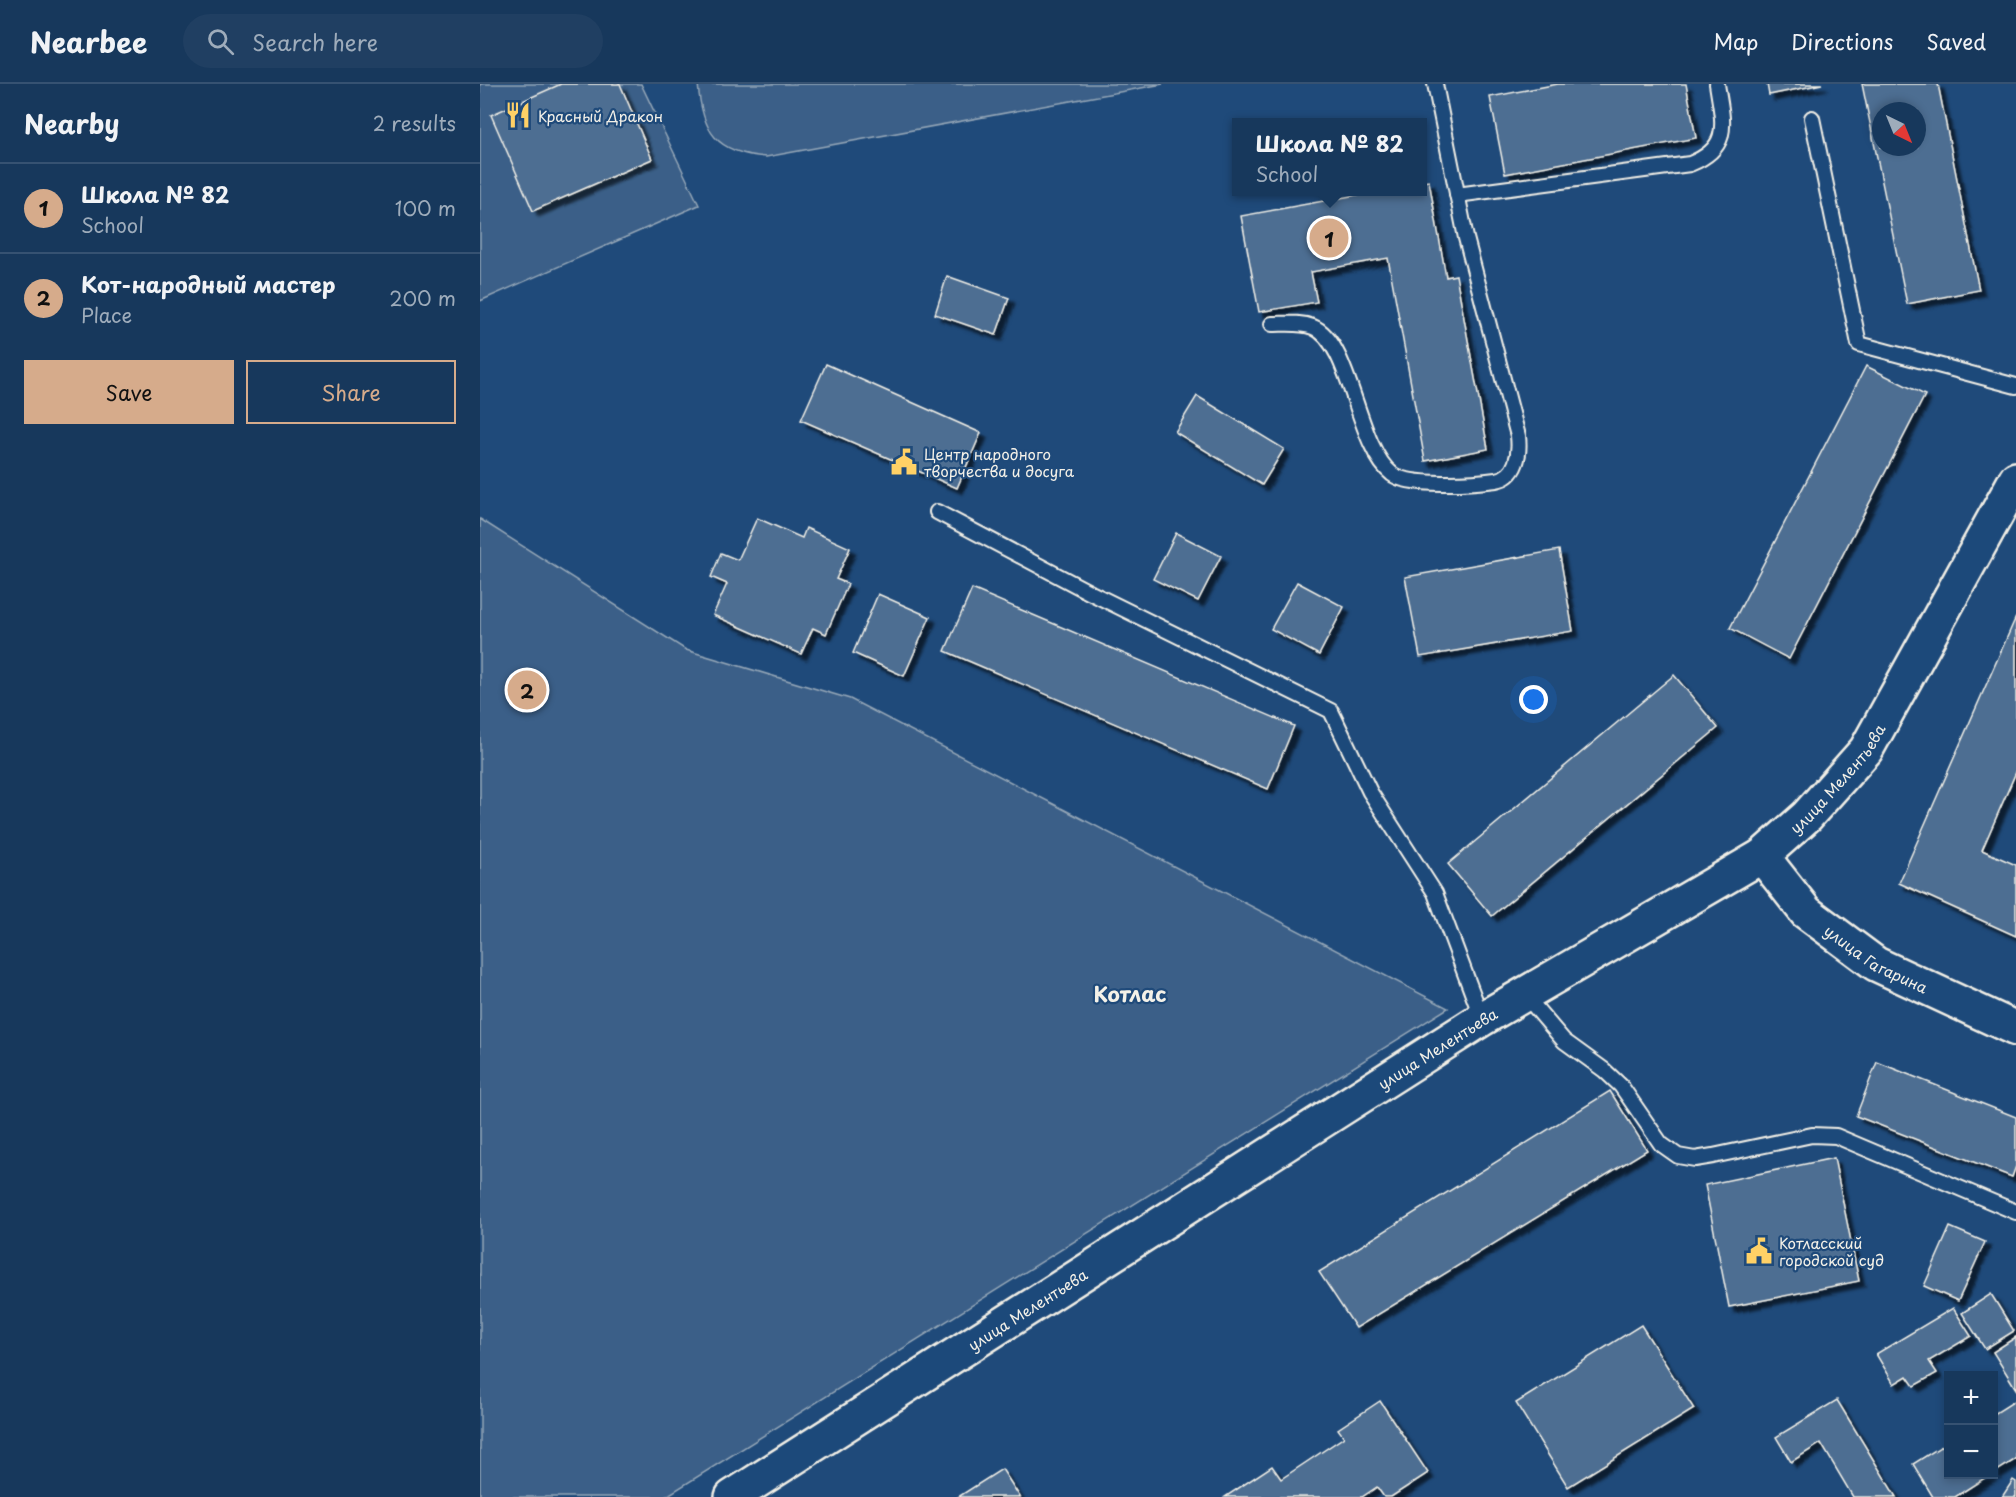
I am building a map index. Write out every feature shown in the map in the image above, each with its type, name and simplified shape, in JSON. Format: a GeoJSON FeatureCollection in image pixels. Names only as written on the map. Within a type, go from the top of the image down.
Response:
{"type":"FeatureCollection","features":[{"type":"Feature","properties":{"kind":"street","name":"улица Мелентьева"},"geometry":{"type":"LineString","coordinates":[[732,1497],[1482,1019],[1762,856],[1807,816],[1866,750],[2016,479]]}},
{"type":"Feature","properties":{"kind":"street","name":"улица Гагарина"},"geometry":{"type":"LineString","coordinates":[[1762,856],[1806,912],[1876,964],[2016,1029]]}},
{"type":"Feature","properties":{"kind":"lane"},"geometry":{"type":"LineString","coordinates":[[1272,324],[1300,324],[1315,328],[1331,346],[1346,374],[1380,461],[1393,475],[1413,481],[1481,482],[1501,480],[1514,467],[1520,453],[1518,436],[1457,195],[1435,84]]}},
{"type":"Feature","properties":{"kind":"lane"},"geometry":{"type":"LineString","coordinates":[[1457,195],[1690,164],[1709,157],[1717,147],[1721,134],[1717,84]]}},
{"type":"Feature","properties":{"kind":"lane"},"geometry":{"type":"LineString","coordinates":[[1812,118],[1859,344],[2016,386]]}},
{"type":"Feature","properties":{"kind":"lane"},"geometry":{"type":"LineString","coordinates":[[937,512],[1091,592],[1330,711],[1370,792],[1434,893],[1482,1019]]}},
{"type":"Feature","properties":{"kind":"lane"},"geometry":{"type":"LineString","coordinates":[[1524,994],[1564,1041],[1604,1070],[1621,1086],[1661,1144],[1678,1156],[1695,1159],[1812,1135],[1836,1136],[2016,1212]]}},
{"type":"Feature","properties":{"kind":"shaded area"},"geometry":{"type":"Polygon","coordinates":[[[480,84],[641,84],[699,205],[480,301],[480,84]]]}},
{"type":"Feature","properties":{"kind":"shaded area"},"geometry":{"type":"Polygon","coordinates":[[[698,84],[1163,84],[766,157],[735,151],[715,137],[703,115],[698,84]]]}},
{"type":"Feature","properties":{"kind":"shaded area"},"geometry":{"type":"Polygon","coordinates":[[[480,519],[686,650],[850,699],[1448,1008],[665,1497],[480,1497],[480,519]]]}},
{"type":"Feature","properties":{"kind":"building"},"geometry":{"type":"Polygon","coordinates":[[[561,84],[620,84],[652,159],[533,211],[491,115],[561,84]]]}},
{"type":"Feature","properties":{"kind":"building"},"geometry":{"type":"Polygon","coordinates":[[[1558,84],[1686,84],[1696,138],[1505,174],[1490,97],[1558,84]]]}},
{"type":"Feature","properties":{"kind":"building"},"geometry":{"type":"Polygon","coordinates":[[[1767,84],[1822,84],[1769,95],[1767,84]]]}},
{"type":"Feature","properties":{"kind":"building"},"geometry":{"type":"Polygon","coordinates":[[[1862,84],[1938,84],[1979,290],[1907,304],[1877,156],[1926,156],[1926,102],[1872,102],[1872,133],[1862,84]]]}},
{"type":"Feature","properties":{"kind":"building"},"geometry":{"type":"Polygon","coordinates":[[[1427,181],[1429,181],[1446,277],[1456,275],[1488,449],[1425,461],[1388,258],[1311,272],[1317,302],[1259,312],[1241,216],[1351,196],[1427,196],[1427,181]]]}},
{"type":"Feature","properties":{"kind":"building"},"geometry":{"type":"Polygon","coordinates":[[[947,276],[1009,298],[996,335],[935,314],[947,276]]]}},
{"type":"Feature","properties":{"kind":"building"},"geometry":{"type":"Polygon","coordinates":[[[826,364],[981,433],[957,488],[801,420],[826,364]]]}},
{"type":"Feature","properties":{"kind":"building"},"geometry":{"type":"Polygon","coordinates":[[[1866,366],[1925,395],[1789,659],[1730,628],[1866,366]]]}},
{"type":"Feature","properties":{"kind":"building"},"geometry":{"type":"Polygon","coordinates":[[[1197,396],[1284,449],[1262,485],[1175,432],[1197,396]]]}},
{"type":"Feature","properties":{"kind":"building"},"geometry":{"type":"Polygon","coordinates":[[[757,518],[802,538],[806,528],[850,548],[836,579],[848,584],[826,634],[813,628],[801,654],[713,615],[727,584],[711,577],[721,553],[738,560],[757,518]]]}},
{"type":"Feature","properties":{"kind":"building"},"geometry":{"type":"Polygon","coordinates":[[[1176,533],[1221,556],[1198,601],[1153,579],[1176,533]]]}},
{"type":"Feature","properties":{"kind":"building"},"geometry":{"type":"Polygon","coordinates":[[[1559,550],[1573,631],[1420,657],[1405,577],[1559,550]]]}},
{"type":"Feature","properties":{"kind":"building"},"geometry":{"type":"Polygon","coordinates":[[[1297,582],[1344,607],[1319,655],[1271,629],[1297,582]]]}},
{"type":"Feature","properties":{"kind":"building"},"geometry":{"type":"Polygon","coordinates":[[[972,589],[1294,726],[1268,789],[945,651],[972,589]]]}},
{"type":"Feature","properties":{"kind":"building"},"geometry":{"type":"Polygon","coordinates":[[[878,594],[930,617],[904,676],[853,653],[878,594]]]}},
{"type":"Feature","properties":{"kind":"building"},"geometry":{"type":"Polygon","coordinates":[[[2016,617],[2016,772],[1982,850],[2016,865],[2016,936],[1899,883],[2016,617]]]}},
{"type":"Feature","properties":{"kind":"building"},"geometry":{"type":"Polygon","coordinates":[[[1674,675],[1718,728],[1492,916],[1448,864],[1674,675]]]}},
{"type":"Feature","properties":{"kind":"building"},"geometry":{"type":"Polygon","coordinates":[[[1877,1062],[2016,1117],[2016,1166],[2012,1177],[1856,1116],[1877,1062]]]}},
{"type":"Feature","properties":{"kind":"building"},"geometry":{"type":"Polygon","coordinates":[[[1610,1091],[1647,1150],[1356,1328],[1319,1272],[1610,1091]]]}},
{"type":"Feature","properties":{"kind":"building"},"geometry":{"type":"Polygon","coordinates":[[[1834,1158],[1859,1281],[1729,1307],[1705,1185],[1834,1158]]]}},
{"type":"Feature","properties":{"kind":"building"},"geometry":{"type":"Polygon","coordinates":[[[1950,1227],[1985,1242],[1958,1301],[1924,1286],[1950,1227]]]}},
{"type":"Feature","properties":{"kind":"building"},"geometry":{"type":"Polygon","coordinates":[[[1991,1294],[2014,1331],[1985,1349],[1962,1313],[1991,1294]]]}},
{"type":"Feature","properties":{"kind":"building"},"geometry":{"type":"Polygon","coordinates":[[[1953,1308],[1971,1336],[1929,1361],[1937,1373],[1914,1386],[1907,1376],[1894,1384],[1876,1354],[1953,1308]]]}},
{"type":"Feature","properties":{"kind":"building"},"geometry":{"type":"Polygon","coordinates":[[[1641,1325],[1694,1409],[1568,1487],[1516,1403],[1641,1325]]]}},
{"type":"Feature","properties":{"kind":"building"},"geometry":{"type":"Polygon","coordinates":[[[2016,1337],[2016,1389],[1993,1352],[2016,1337]]]}},
{"type":"Feature","properties":{"kind":"building"},"geometry":{"type":"Polygon","coordinates":[[[1837,1400],[1896,1497],[1853,1497],[1821,1443],[1791,1462],[1776,1437],[1837,1400]]]}},
{"type":"Feature","properties":{"kind":"building"},"geometry":{"type":"Polygon","coordinates":[[[2016,1400],[2016,1459],[1998,1470],[1998,1425],[1998,1411],[2016,1400]]]}},
{"type":"Feature","properties":{"kind":"building"},"geometry":{"type":"Polygon","coordinates":[[[1380,1401],[1428,1473],[1391,1497],[1384,1497],[1377,1487],[1362,1497],[1225,1497],[1272,1466],[1281,1479],[1344,1437],[1338,1429],[1380,1401]]]}},
{"type":"Feature","properties":{"kind":"building"},"geometry":{"type":"Polygon","coordinates":[[[1944,1445],[1944,1479],[1983,1479],[1955,1497],[1933,1497],[1913,1464],[1944,1445]]]}},
{"type":"Feature","properties":{"kind":"building"},"geometry":{"type":"Polygon","coordinates":[[[1002,1469],[1020,1497],[958,1497],[1002,1469]]]}},
{"type":"Feature","properties":{"kind":"building"},"geometry":{"type":"Polygon","coordinates":[[[2013,1480],[2016,1482],[2016,1497],[2002,1497],[2013,1480]]]}},
{"type":"Feature","properties":{"kind":"place","name":"Красный Дракон"},"geometry":{"type":"Point","coordinates":[518,115]}},
{"type":"Feature","properties":{"kind":"place","name":"Школа № 82"},"geometry":{"type":"Point","coordinates":[1329,238]}},
{"type":"Feature","properties":{"kind":"place","name":"Центр народного творчества и досуга"},"geometry":{"type":"Point","coordinates":[904,462]}},
{"type":"Feature","properties":{"kind":"place","name":"Кот-народный мастер"},"geometry":{"type":"Point","coordinates":[527,690]}},
{"type":"Feature","properties":{"kind":"place","name":"Котласский городской суд"},"geometry":{"type":"Point","coordinates":[1759,1251]}},
{"type":"Feature","properties":{"kind":"district","name":"Котлас"},"geometry":{"type":"Point","coordinates":[1130,993]}}]}
